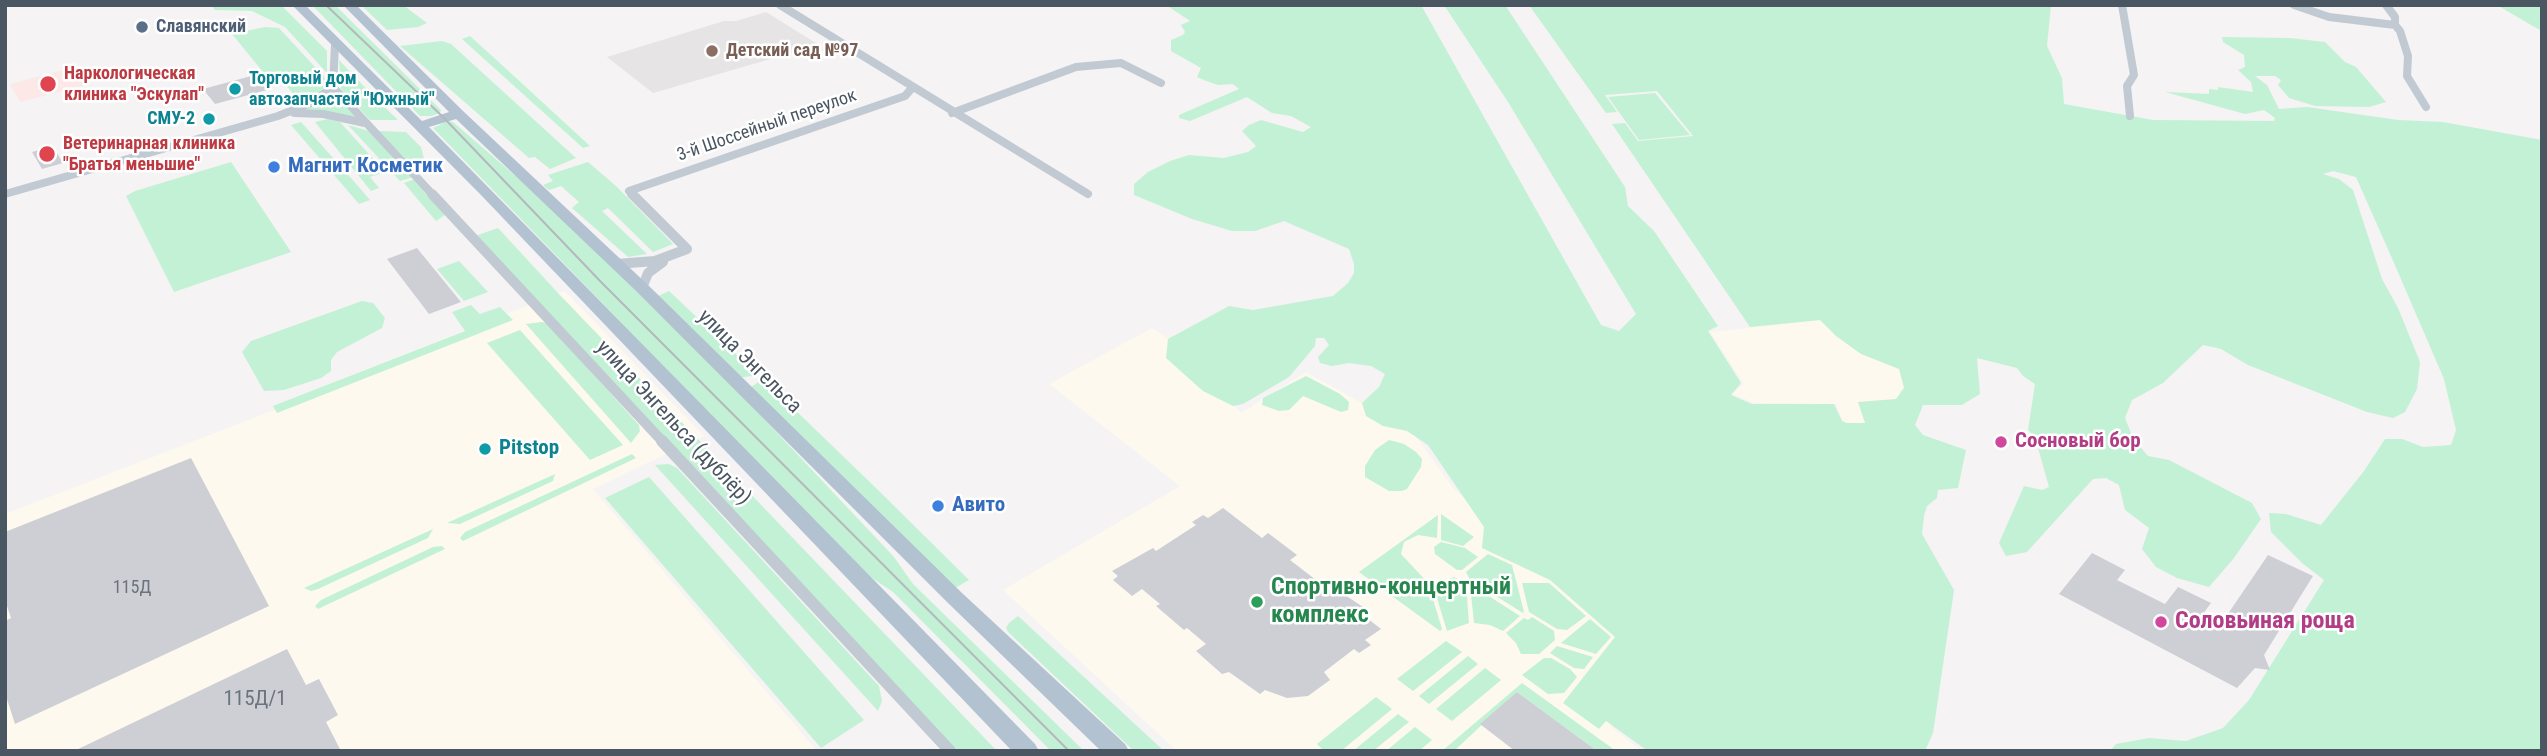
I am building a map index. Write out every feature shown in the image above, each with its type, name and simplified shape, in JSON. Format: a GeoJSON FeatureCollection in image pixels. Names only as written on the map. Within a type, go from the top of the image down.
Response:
{"type":"FeatureCollection","features":[{"type":"Feature","properties":{"kind":"main road","name":"улица Энгельса"},"geometry":{"type":"LineString","coordinates":[[349,5],[457,114],[642,288],[955,598],[1116,751]]}},
{"type":"Feature","properties":{"kind":"main road"},"geometry":{"type":"LineString","coordinates":[[299,7],[419,126],[1027,751]]}},
{"type":"Feature","properties":{"kind":"main road"},"geometry":{"type":"LineString","coordinates":[[419,126],[457,114]]}},
{"type":"Feature","properties":{"kind":"street"},"geometry":{"type":"LineString","coordinates":[[780,5],[1088,194]]}},
{"type":"Feature","properties":{"kind":"street"},"geometry":{"type":"LineString","coordinates":[[2122,5],[2134,75],[2127,86],[2130,116]]}},
{"type":"Feature","properties":{"kind":"street"},"geometry":{"type":"LineString","coordinates":[[2294,5],[2329,17],[2395,24]]}},
{"type":"Feature","properties":{"kind":"street"},"geometry":{"type":"LineString","coordinates":[[2386,5],[2395,18],[2408,56],[2407,76],[2426,107]]}},
{"type":"Feature","properties":{"kind":"street"},"geometry":{"type":"LineString","coordinates":[[5,194],[278,116],[313,102],[333,87],[335,44]]}},
{"type":"Feature","properties":{"kind":"street"},"geometry":{"type":"LineString","coordinates":[[952,113],[1076,67],[1088,65],[1121,63],[1161,83]]}},
{"type":"Feature","properties":{"kind":"street","name":"улица Энгельса (дублёр)"},"geometry":{"type":"LineString","coordinates":[[333,87],[950,751]]}},
{"type":"Feature","properties":{"kind":"street","name":"3-й Шоссейный переулок"},"geometry":{"type":"LineString","coordinates":[[687,249],[629,191],[905,96],[912,88]]}},
{"type":"Feature","properties":{"kind":"street"},"geometry":{"type":"LineString","coordinates":[[278,116],[314,113],[366,123]]}},
{"type":"Feature","properties":{"kind":"street"},"geometry":{"type":"LineString","coordinates":[[616,264],[654,261],[687,249]]}},
{"type":"Feature","properties":{"kind":"street"},"geometry":{"type":"LineString","coordinates":[[642,288],[648,273],[687,249]]}},
{"type":"Feature","properties":{"kind":"shaded area","name":"Детский сад №97"},"geometry":{"type":"Polygon","coordinates":[[[766,12],[819,45],[653,93],[607,57],[724,21],[736,21],[766,12]]]}},
{"type":"Feature","properties":{"kind":"shaded area","name":"Наркологическая клиника \"Эскулап\""},"geometry":{"type":"Polygon","coordinates":[[[75,67],[86,85],[20,102],[10,84],[75,67]]]}},
{"type":"Feature","properties":{"kind":"shaded area"},"geometry":{"type":"Polygon","coordinates":[[[565,291],[704,436],[593,489],[817,751],[5,751],[5,514],[344,383],[341,379],[565,291]]]}},
{"type":"Feature","properties":{"kind":"shaded area"},"geometry":{"type":"Polygon","coordinates":[[[1823,320],[1900,367],[1905,391],[1899,390],[1902,403],[1867,424],[1844,423],[1836,404],[1755,403],[1732,394],[1744,384],[1710,332],[1823,320]]]}},
{"type":"Feature","properties":{"kind":"shaded area"},"geometry":{"type":"Polygon","coordinates":[[[1152,328],[1168,339],[1241,413],[1306,372],[1412,431],[1454,489],[1653,668],[1610,726],[1642,751],[1177,751],[1003,590],[1180,486],[1049,384],[1152,328]]]}},
{"type":"Feature","properties":{"kind":"green space"},"geometry":{"type":"Polygon","coordinates":[[[211,5],[281,5],[327,51],[327,73],[285,27],[252,11],[215,10],[211,5]]]}},
{"type":"Feature","properties":{"kind":"green space"},"geometry":{"type":"Polygon","coordinates":[[[312,5],[335,5],[441,110],[440,113],[420,116],[312,5]]]}},
{"type":"Feature","properties":{"kind":"green space"},"geometry":{"type":"Polygon","coordinates":[[[361,5],[403,5],[427,23],[418,27],[387,30],[361,5]]]}},
{"type":"Feature","properties":{"kind":"green space"},"geometry":{"type":"Polygon","coordinates":[[[1166,5],[1421,5],[1601,325],[1619,331],[1636,314],[1508,102],[1444,5],[1505,5],[1625,187],[1628,206],[1654,231],[1718,326],[1708,331],[1741,383],[1731,395],[1752,404],[1834,404],[1842,421],[1847,423],[1865,423],[1858,402],[1896,399],[1904,388],[1899,369],[1861,354],[1836,336],[1820,320],[1750,327],[1612,124],[1625,123],[1638,141],[1693,136],[1657,91],[1605,95],[1617,112],[1606,113],[1529,5],[2051,5],[2047,46],[2062,78],[2064,104],[2153,120],[2274,121],[2275,118],[2264,110],[2245,114],[2165,92],[2209,94],[2209,89],[2218,90],[2218,87],[2253,92],[2251,82],[2238,70],[2245,67],[2244,55],[2223,42],[2222,37],[2290,38],[2325,42],[2345,62],[2356,67],[2386,102],[2369,107],[2315,106],[2289,98],[2278,85],[2281,80],[2275,76],[2255,76],[2267,85],[2279,109],[2307,107],[2398,120],[2443,122],[2542,140],[2542,751],[2110,751],[2116,744],[2149,738],[2186,741],[2223,728],[2249,700],[2324,580],[2302,563],[2271,532],[2269,513],[2286,514],[2321,525],[2364,471],[2385,439],[2402,439],[2423,447],[2451,445],[2456,430],[2444,379],[2356,177],[2333,171],[2323,174],[2339,179],[2353,190],[2382,279],[2398,308],[2420,362],[2417,389],[2405,412],[2393,418],[2367,412],[2248,365],[2221,349],[2203,345],[2163,383],[2132,400],[2125,418],[2133,438],[2148,456],[2169,460],[2252,503],[2261,519],[2234,558],[2209,587],[2177,578],[2156,567],[2142,549],[2149,528],[2125,510],[2119,485],[2106,478],[2093,479],[2027,552],[2006,556],[1999,543],[2024,486],[2042,490],[2049,487],[2035,437],[2028,430],[2035,384],[2017,368],[1977,358],[1980,394],[1962,405],[1923,405],[1915,425],[1923,435],[1966,450],[1958,488],[1938,490],[1937,498],[1927,506],[1924,516],[1922,534],[1954,590],[1933,733],[1925,751],[1648,751],[1606,721],[1599,729],[1563,703],[1615,637],[1550,580],[1482,548],[1484,527],[1428,445],[1407,431],[1383,426],[1366,416],[1362,403],[1379,387],[1385,374],[1371,366],[1349,363],[1332,366],[1320,363],[1318,357],[1329,345],[1324,338],[1316,338],[1315,346],[1289,377],[1243,404],[1233,406],[1203,391],[1166,358],[1168,339],[1229,306],[1253,310],[1333,296],[1348,283],[1354,273],[1354,264],[1349,249],[1284,221],[1255,231],[1232,231],[1192,219],[1134,195],[1134,184],[1148,172],[1170,161],[1189,155],[1224,158],[1248,152],[1256,146],[1242,131],[1261,120],[1303,132],[1311,127],[1291,116],[1272,113],[1247,97],[1190,121],[1179,118],[1179,115],[1239,89],[1233,84],[1218,85],[1197,77],[1201,68],[1171,51],[1171,40],[1183,35],[1185,32],[1181,25],[1190,21],[1166,5]]]}},
{"type":"Feature","properties":{"kind":"green space"},"geometry":{"type":"Polygon","coordinates":[[[2497,5],[2542,5],[2542,31],[2531,25],[2497,5]]]}},
{"type":"Feature","properties":{"kind":"green space"},"geometry":{"type":"Polygon","coordinates":[[[265,27],[279,28],[326,79],[326,90],[303,106],[277,74],[267,77],[232,34],[265,27]]]}},
{"type":"Feature","properties":{"kind":"green space"},"geometry":{"type":"Polygon","coordinates":[[[470,36],[590,146],[583,148],[462,39],[470,36]]]}},
{"type":"Feature","properties":{"kind":"green space"},"geometry":{"type":"Polygon","coordinates":[[[442,41],[451,44],[576,158],[550,169],[535,157],[529,158],[400,46],[442,41]]]}},
{"type":"Feature","properties":{"kind":"green space"},"geometry":{"type":"Polygon","coordinates":[[[339,60],[398,120],[370,120],[341,89],[339,60]]]}},
{"type":"Feature","properties":{"kind":"green space"},"geometry":{"type":"Polygon","coordinates":[[[333,92],[356,117],[301,110],[314,105],[333,92]]]}},
{"type":"Feature","properties":{"kind":"green space"},"geometry":{"type":"Polygon","coordinates":[[[1655,93],[1690,135],[1639,140],[1608,97],[1655,93]]]}},
{"type":"Feature","properties":{"kind":"green space"},"geometry":{"type":"Polygon","coordinates":[[[328,119],[340,122],[385,172],[370,177],[379,188],[371,191],[315,122],[328,119]]]}},
{"type":"Feature","properties":{"kind":"green space"},"geometry":{"type":"Polygon","coordinates":[[[448,121],[453,122],[541,198],[733,386],[894,557],[913,584],[1084,751],[1051,751],[893,592],[872,578],[778,485],[433,128],[448,121]]]}},
{"type":"Feature","properties":{"kind":"green space"},"geometry":{"type":"Polygon","coordinates":[[[301,122],[370,200],[359,204],[291,125],[301,122]]]}},
{"type":"Feature","properties":{"kind":"green space"},"geometry":{"type":"Polygon","coordinates":[[[348,125],[369,131],[413,177],[400,181],[348,125]]]}},
{"type":"Feature","properties":{"kind":"green space"},"geometry":{"type":"Polygon","coordinates":[[[379,131],[406,132],[421,147],[424,159],[408,164],[379,131]]]}},
{"type":"Feature","properties":{"kind":"green space"},"geometry":{"type":"Polygon","coordinates":[[[231,162],[291,252],[174,292],[126,196],[231,162]]]}},
{"type":"Feature","properties":{"kind":"green space"},"geometry":{"type":"Polygon","coordinates":[[[588,162],[616,186],[673,244],[653,252],[608,208],[602,211],[647,254],[628,257],[572,208],[579,202],[561,186],[549,190],[543,185],[553,181],[548,175],[588,162]]]}},
{"type":"Feature","properties":{"kind":"green space"},"geometry":{"type":"Polygon","coordinates":[[[415,179],[448,213],[436,221],[404,183],[415,179]]]}},
{"type":"Feature","properties":{"kind":"green space"},"geometry":{"type":"Polygon","coordinates":[[[498,228],[997,751],[955,751],[475,236],[498,228]]]}},
{"type":"Feature","properties":{"kind":"green space"},"geometry":{"type":"Polygon","coordinates":[[[459,261],[488,292],[464,301],[437,269],[459,261]]]}},
{"type":"Feature","properties":{"kind":"green space"},"geometry":{"type":"Polygon","coordinates":[[[669,291],[758,375],[738,378],[656,297],[669,291]]]}},
{"type":"Feature","properties":{"kind":"green space"},"geometry":{"type":"Polygon","coordinates":[[[362,301],[373,303],[385,318],[382,328],[337,352],[331,360],[331,371],[321,378],[284,390],[264,391],[242,352],[251,341],[362,301]]]}},
{"type":"Feature","properties":{"kind":"green space"},"geometry":{"type":"Polygon","coordinates":[[[471,305],[480,314],[500,307],[513,320],[277,413],[273,406],[465,331],[452,312],[471,305]]]}},
{"type":"Feature","properties":{"kind":"green space"},"geometry":{"type":"Polygon","coordinates":[[[547,323],[639,425],[640,431],[631,443],[526,324],[547,323]]]}},
{"type":"Feature","properties":{"kind":"green space"},"geometry":{"type":"Polygon","coordinates":[[[520,330],[623,445],[590,460],[487,343],[520,330]]]}},
{"type":"Feature","properties":{"kind":"green space"},"geometry":{"type":"Polygon","coordinates":[[[1306,376],[1340,394],[1349,402],[1348,410],[1341,412],[1303,396],[1289,410],[1279,411],[1262,405],[1263,398],[1306,376]]]}},
{"type":"Feature","properties":{"kind":"green space"},"geometry":{"type":"Polygon","coordinates":[[[763,379],[969,580],[955,588],[748,389],[763,379]]]}},
{"type":"Feature","properties":{"kind":"green space"},"geometry":{"type":"Polygon","coordinates":[[[1389,440],[1404,444],[1422,459],[1421,467],[1407,489],[1402,491],[1389,491],[1365,477],[1365,466],[1375,450],[1389,440]]]}},
{"type":"Feature","properties":{"kind":"green space"},"geometry":{"type":"Polygon","coordinates":[[[632,454],[636,458],[463,541],[460,538],[465,532],[632,454]]]}},
{"type":"Feature","properties":{"kind":"green space"},"geometry":{"type":"Polygon","coordinates":[[[669,464],[677,468],[879,686],[882,701],[878,711],[655,465],[669,464]]]}},
{"type":"Feature","properties":{"kind":"green space"},"geometry":{"type":"Polygon","coordinates":[[[555,474],[553,481],[460,524],[447,523],[555,474]]]}},
{"type":"Feature","properties":{"kind":"green space"},"geometry":{"type":"Polygon","coordinates":[[[649,477],[864,720],[821,748],[605,498],[649,477]]]}},
{"type":"Feature","properties":{"kind":"green space"},"geometry":{"type":"Polygon","coordinates":[[[1441,514],[1474,537],[1463,546],[1441,540],[1441,514]]]}},
{"type":"Feature","properties":{"kind":"green space"},"geometry":{"type":"Polygon","coordinates":[[[1438,515],[1437,538],[1418,535],[1404,542],[1401,554],[1428,583],[1442,629],[1440,631],[1359,572],[1438,515]]]}},
{"type":"Feature","properties":{"kind":"green space"},"geometry":{"type":"Polygon","coordinates":[[[433,529],[428,538],[318,589],[311,591],[304,588],[433,529]]]}},
{"type":"Feature","properties":{"kind":"green space"},"geometry":{"type":"Polygon","coordinates":[[[1441,542],[1465,548],[1478,557],[1462,570],[1457,570],[1435,554],[1434,547],[1441,542]]]}},
{"type":"Feature","properties":{"kind":"green space"},"geometry":{"type":"Polygon","coordinates":[[[442,546],[445,549],[318,609],[315,606],[321,600],[433,547],[442,546]]]}},
{"type":"Feature","properties":{"kind":"green space"},"geometry":{"type":"Polygon","coordinates":[[[1488,554],[1512,565],[1523,613],[1470,580],[1466,572],[1488,554]]]}},
{"type":"Feature","properties":{"kind":"green space"},"geometry":{"type":"Polygon","coordinates":[[[1454,577],[1466,584],[1469,623],[1447,631],[1433,585],[1454,577]]]}},
{"type":"Feature","properties":{"kind":"green space"},"geometry":{"type":"Polygon","coordinates":[[[1522,583],[1549,583],[1586,616],[1567,630],[1557,629],[1529,612],[1522,583]]]}},
{"type":"Feature","properties":{"kind":"green space"},"geometry":{"type":"Polygon","coordinates":[[[1470,584],[1520,616],[1503,631],[1490,625],[1474,623],[1470,584]]]}},
{"type":"Feature","properties":{"kind":"green space"},"geometry":{"type":"Polygon","coordinates":[[[1018,616],[1164,751],[1134,751],[1008,632],[1006,628],[1009,623],[1018,616]]]}},
{"type":"Feature","properties":{"kind":"green space"},"geometry":{"type":"Polygon","coordinates":[[[1532,617],[1554,631],[1555,640],[1539,654],[1521,654],[1516,643],[1506,633],[1524,618],[1528,620],[1532,617]]]}},
{"type":"Feature","properties":{"kind":"green space"},"geometry":{"type":"Polygon","coordinates":[[[1590,619],[1611,637],[1596,654],[1561,643],[1590,619]]]}},
{"type":"Feature","properties":{"kind":"green space"},"geometry":{"type":"Polygon","coordinates":[[[1446,641],[1462,652],[1413,691],[1397,679],[1446,641]]]}},
{"type":"Feature","properties":{"kind":"green space"},"geometry":{"type":"Polygon","coordinates":[[[1557,646],[1593,657],[1584,669],[1574,668],[1550,653],[1557,646]]]}},
{"type":"Feature","properties":{"kind":"green space"},"geometry":{"type":"Polygon","coordinates":[[[1468,656],[1478,664],[1429,704],[1419,696],[1468,656]]]}},
{"type":"Feature","properties":{"kind":"green space"},"geometry":{"type":"Polygon","coordinates":[[[1544,658],[1551,658],[1570,669],[1577,677],[1564,693],[1548,694],[1522,675],[1544,658]]]}},
{"type":"Feature","properties":{"kind":"green space"},"geometry":{"type":"Polygon","coordinates":[[[1485,668],[1501,680],[1452,721],[1436,709],[1485,668]]]}},
{"type":"Feature","properties":{"kind":"green space"},"geometry":{"type":"Polygon","coordinates":[[[1522,683],[1616,751],[1597,751],[1517,692],[1454,751],[1442,751],[1522,683]]]}},
{"type":"Feature","properties":{"kind":"green space"},"geometry":{"type":"Polygon","coordinates":[[[1376,697],[1392,709],[1341,751],[1324,751],[1317,744],[1376,697]]]}},
{"type":"Feature","properties":{"kind":"green space"},"geometry":{"type":"Polygon","coordinates":[[[1398,714],[1409,722],[1373,751],[1353,751],[1398,714]]]}},
{"type":"Feature","properties":{"kind":"green space"},"geometry":{"type":"Polygon","coordinates":[[[1415,727],[1432,740],[1419,751],[1386,751],[1415,727]]]}},
{"type":"Feature","properties":{"kind":"building","name":"Торговый дом автозапчастей \"Южный\""},"geometry":{"type":"Polygon","coordinates":[[[255,75],[267,90],[215,104],[203,89],[255,75]]]}},
{"type":"Feature","properties":{"kind":"building"},"geometry":{"type":"Polygon","coordinates":[[[53,146],[63,163],[42,169],[32,152],[53,146]]]}},
{"type":"Feature","properties":{"kind":"building"},"geometry":{"type":"Polygon","coordinates":[[[417,248],[461,302],[429,314],[387,259],[417,248]]]}},
{"type":"Feature","properties":{"kind":"building"},"geometry":{"type":"Polygon","coordinates":[[[191,458],[269,606],[15,724],[5,693],[5,621],[11,618],[5,600],[5,532],[191,458]]]}},
{"type":"Feature","properties":{"kind":"building","name":"Спортивно-концертный комплекс"},"geometry":{"type":"Polygon","coordinates":[[[1223,508],[1262,538],[1268,533],[1297,555],[1290,560],[1329,590],[1333,587],[1363,607],[1358,611],[1381,629],[1365,640],[1371,645],[1359,653],[1354,649],[1324,672],[1330,680],[1308,696],[1287,698],[1265,690],[1260,694],[1229,672],[1222,674],[1196,651],[1206,644],[1187,628],[1184,630],[1156,606],[1160,604],[1142,589],[1132,596],[1113,580],[1118,576],[1112,571],[1153,548],[1156,551],[1196,525],[1192,522],[1203,515],[1208,518],[1223,508]]]}},
{"type":"Feature","properties":{"kind":"building","name":"Соловьиная роща"},"geometry":{"type":"Polygon","coordinates":[[[2092,553],[2125,570],[2117,580],[2165,604],[2178,587],[2211,603],[2200,618],[2219,627],[2268,555],[2313,576],[2264,655],[2270,670],[2255,668],[2237,688],[2059,594],[2092,553]]]}},
{"type":"Feature","properties":{"kind":"building"},"geometry":{"type":"Polygon","coordinates":[[[287,649],[306,685],[319,679],[338,715],[326,722],[341,751],[74,751],[287,649]]]}},
{"type":"Feature","properties":{"kind":"building"},"geometry":{"type":"Polygon","coordinates":[[[1517,692],[1597,751],[1515,751],[1480,724],[1517,692]]]}},
{"type":"Feature","properties":{"kind":"tram line"},"geometry":{"type":"LineString","coordinates":[[326,5],[444,118],[602,283],[1069,751]]}},
{"type":"Feature","properties":{"kind":"place","name":"Славянский"},"geometry":{"type":"Point","coordinates":[142,27]}},
{"type":"Feature","properties":{"kind":"place","name":"Детский сад №97"},"geometry":{"type":"Point","coordinates":[712,51]}},
{"type":"Feature","properties":{"kind":"place","name":"Наркологическая клиника \"Эскулап\""},"geometry":{"type":"Point","coordinates":[48,84]}},
{"type":"Feature","properties":{"kind":"place","name":"Торговый дом автозапчастей \"Южный\""},"geometry":{"type":"Point","coordinates":[235,89]}},
{"type":"Feature","properties":{"kind":"place","name":"СМУ-2"},"geometry":{"type":"Point","coordinates":[209,119]}},
{"type":"Feature","properties":{"kind":"place","name":"Ветеринарная клиника \"Братья меньшие\""},"geometry":{"type":"Point","coordinates":[47,154]}},
{"type":"Feature","properties":{"kind":"place","name":"Магнит Косметик"},"geometry":{"type":"Point","coordinates":[274,167]}},
{"type":"Feature","properties":{"kind":"place","name":"Сосновый бор"},"geometry":{"type":"Point","coordinates":[2001,442]}},
{"type":"Feature","properties":{"kind":"place","name":"Pitstop"},"geometry":{"type":"Point","coordinates":[485,449]}},
{"type":"Feature","properties":{"kind":"place","name":"Авито"},"geometry":{"type":"Point","coordinates":[938,506]}},
{"type":"Feature","properties":{"kind":"place","name":"Спортивно-концертный комплекс"},"geometry":{"type":"Point","coordinates":[1257,602]}},
{"type":"Feature","properties":{"kind":"place","name":"Соловьиная роща"},"geometry":{"type":"Point","coordinates":[2161,622]}}]}
